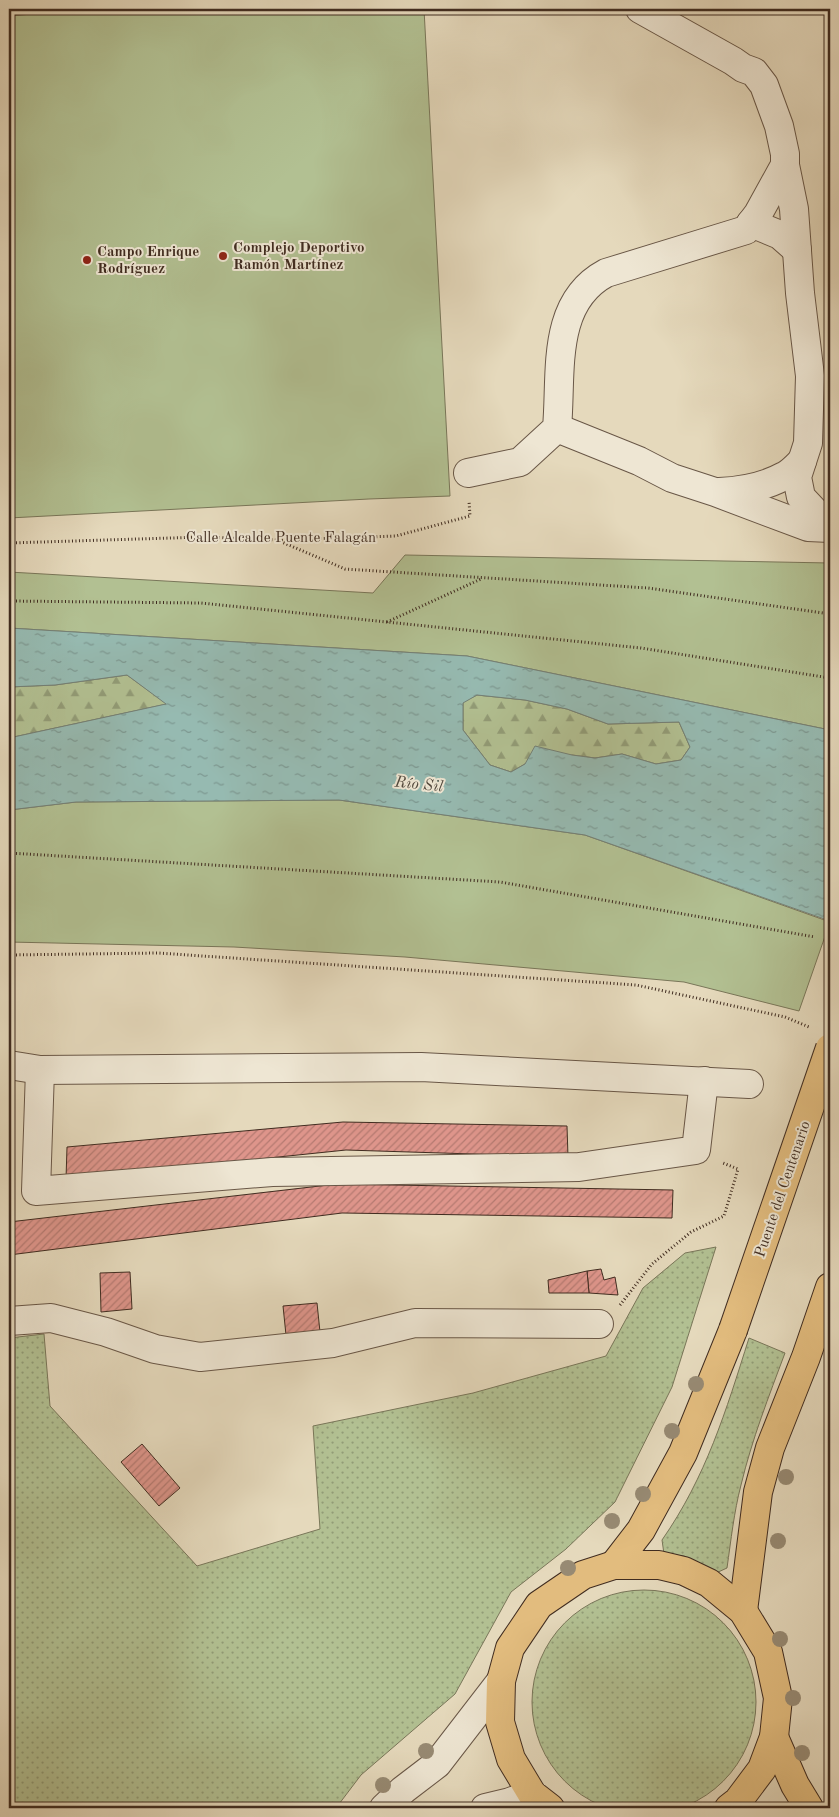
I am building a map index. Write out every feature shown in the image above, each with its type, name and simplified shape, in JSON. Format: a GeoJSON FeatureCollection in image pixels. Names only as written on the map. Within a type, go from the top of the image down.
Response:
{"type":"FeatureCollection","features":[{"type":"Feature","properties":{"kind":"main road","name":"Puente del Centenario"},"geometry":{"type":"LineString","coordinates":[[614,1565],[641,1530],[683,1453],[733,1330],[830,1048]]}},
{"type":"Feature","properties":{"kind":"main road"},"geometry":{"type":"LineString","coordinates":[[743,1611],[758,1492],[770,1448],[806,1357],[830,1287]]}},
{"type":"Feature","properties":{"kind":"main road"},"geometry":{"type":"LineString","coordinates":[[541,1801],[511,1760],[500,1722],[501,1681],[510,1648],[539,1605],[583,1575],[614,1565],[659,1565],[684,1571],[709,1583],[743,1611],[768,1652],[778,1698],[774,1737],[762,1768],[738,1801],[729,1808]]}},
{"type":"Feature","properties":{"kind":"main road"},"geometry":{"type":"LineString","coordinates":[[774,1737],[795,1785],[809,1808]]}},
{"type":"Feature","properties":{"kind":"street"},"geometry":{"type":"LineString","coordinates":[[640,9],[743,68],[754,72],[764,85],[770,98],[779,126],[794,208],[810,376],[808,443],[797,477],[801,497],[830,528]]}},
{"type":"Feature","properties":{"kind":"street"},"geometry":{"type":"LineString","coordinates":[[468,473],[520,462],[558,428],[560,360],[565,323],[577,297],[583,290],[596,278],[606,273],[746,230],[758,214],[785,165]]}},
{"type":"Feature","properties":{"kind":"street"},"geometry":{"type":"LineString","coordinates":[[751,223],[780,235],[797,250]]}},
{"type":"Feature","properties":{"kind":"street"},"geometry":{"type":"LineString","coordinates":[[558,428],[639,461],[672,478],[808,527],[830,528]]}},
{"type":"Feature","properties":{"kind":"street"},"geometry":{"type":"LineString","coordinates":[[715,492],[739,491],[762,486],[785,476],[802,461]]}},
{"type":"Feature","properties":{"kind":"street"},"geometry":{"type":"LineString","coordinates":[[9,1065],[40,1070],[421,1067],[749,1084]]}},
{"type":"Feature","properties":{"kind":"street"},"geometry":{"type":"LineString","coordinates":[[40,1070],[36,1191],[272,1172],[579,1168],[696,1150],[704,1081]]}},
{"type":"Feature","properties":{"kind":"street"},"geometry":{"type":"LineString","coordinates":[[9,1321],[51,1318],[106,1332],[155,1349],[200,1357],[333,1343],[416,1323],[599,1324]]}},
{"type":"Feature","properties":{"kind":"street"},"geometry":{"type":"LineString","coordinates":[[384,1808],[403,1790],[437,1764],[501,1681]]}},
{"type":"Feature","properties":{"kind":"street"},"geometry":{"type":"LineString","coordinates":[[485,1808],[510,1802],[541,1801]]}},
{"type":"Feature","properties":{"kind":"path","name":"Calle Alcalde Puente Falagán"},"geometry":{"type":"LineString","coordinates":[[9,543],[203,537],[277,540],[396,536],[470,516],[468,473]]}},
{"type":"Feature","properties":{"kind":"path"},"geometry":{"type":"LineString","coordinates":[[277,540],[344,569],[648,588],[830,614]]}},
{"type":"Feature","properties":{"kind":"path"},"geometry":{"type":"LineString","coordinates":[[386,622],[482,579]]}},
{"type":"Feature","properties":{"kind":"path"},"geometry":{"type":"LineString","coordinates":[[9,601],[201,603],[641,648],[830,678]]}},
{"type":"Feature","properties":{"kind":"path"},"geometry":{"type":"LineString","coordinates":[[9,853],[500,882],[815,936]]}},
{"type":"Feature","properties":{"kind":"path"},"geometry":{"type":"LineString","coordinates":[[9,955],[158,953],[636,985],[785,1017],[812,1028]]}},
{"type":"Feature","properties":{"kind":"path"},"geometry":{"type":"LineString","coordinates":[[599,1324],[623,1302],[652,1264],[691,1232],[724,1216],[738,1170],[696,1150]]}},
{"type":"Feature","properties":{"kind":"green space","name":"Complejo Deportivo Ramón Martínez"},"geometry":{"type":"Polygon","coordinates":[[[89,9],[424,9],[450,496],[9,518],[9,16],[89,9]]]}},
{"type":"Feature","properties":{"kind":"green space"},"geometry":{"type":"Polygon","coordinates":[[[405,555],[830,563],[830,730],[467,656],[9,628],[9,572],[373,593],[405,555]]]}},
{"type":"Feature","properties":{"kind":"green space"},"geometry":{"type":"Polygon","coordinates":[[[127,675],[167,704],[9,738],[9,687],[55,685],[127,675]]]}},
{"type":"Feature","properties":{"kind":"green space"},"geometry":{"type":"Polygon","coordinates":[[[477,695],[525,700],[567,709],[608,724],[679,722],[690,747],[681,760],[656,764],[622,754],[595,758],[572,755],[525,764],[511,772],[490,765],[463,730],[463,702],[477,695]]]}},
{"type":"Feature","properties":{"kind":"green space"},"geometry":{"type":"Polygon","coordinates":[[[339,800],[585,835],[830,922],[799,1011],[684,982],[405,957],[234,947],[9,942],[9,810],[76,802],[339,800]]]}},
{"type":"Feature","properties":{"kind":"green space"},"geometry":{"type":"Polygon","coordinates":[[[716,1247],[672,1387],[615,1502],[566,1549],[511,1592],[455,1694],[361,1775],[336,1808],[9,1808],[9,1338],[44,1334],[50,1406],[197,1566],[320,1529],[313,1426],[473,1393],[606,1356],[643,1288],[685,1253],[716,1247]]]}},
{"type":"Feature","properties":{"kind":"green space"},"geometry":{"type":"Polygon","coordinates":[[[749,1338],[785,1353],[745,1468],[736,1505],[727,1568],[716,1573],[684,1556],[664,1554],[662,1540],[703,1468],[732,1392],[749,1338]]]}},
{"type":"Feature","properties":{"kind":"green space"},"geometry":{"type":"Polygon","coordinates":[[[633,1590],[655,1590],[687,1598],[697,1603],[715,1615],[731,1631],[748,1659],[754,1680],[756,1702],[754,1724],[748,1745],[731,1773],[715,1789],[687,1806],[655,1814],[633,1814],[601,1806],[591,1801],[573,1789],[557,1773],[540,1745],[532,1713],[532,1691],[540,1659],[545,1649],[557,1631],[573,1615],[601,1598],[633,1590]]]}},
{"type":"Feature","properties":{"kind":"water","name":"Río Sil"},"geometry":{"type":"Polygon","coordinates":[[[9,628],[467,656],[830,730],[830,921],[585,835],[339,800],[76,802],[9,810],[9,738],[166,704],[127,675],[55,685],[9,687],[9,628]],[[477,695],[463,703],[463,730],[490,765],[511,772],[525,764],[535,746],[572,755],[595,758],[622,754],[656,764],[681,760],[690,747],[679,722],[608,724],[567,709],[525,700],[477,695]]]}},
{"type":"Feature","properties":{"kind":"building"},"geometry":{"type":"Polygon","coordinates":[[[343,1122],[567,1126],[568,1157],[346,1150],[66,1179],[67,1147],[343,1122]]]}},
{"type":"Feature","properties":{"kind":"building"},"geometry":{"type":"Polygon","coordinates":[[[337,1184],[673,1190],[672,1218],[342,1213],[9,1255],[9,1222],[337,1184]]]}},
{"type":"Feature","properties":{"kind":"building"},"geometry":{"type":"Polygon","coordinates":[[[601,1269],[604,1280],[615,1277],[618,1295],[589,1293],[587,1271],[601,1269]]]}},
{"type":"Feature","properties":{"kind":"building"},"geometry":{"type":"Polygon","coordinates":[[[587,1271],[589,1293],[549,1293],[548,1280],[587,1271]]]}},
{"type":"Feature","properties":{"kind":"building"},"geometry":{"type":"Polygon","coordinates":[[[130,1272],[132,1309],[101,1312],[100,1273],[130,1272]]]}},
{"type":"Feature","properties":{"kind":"building"},"geometry":{"type":"Polygon","coordinates":[[[317,1303],[320,1332],[286,1335],[283,1306],[317,1303]]]}},
{"type":"Feature","properties":{"kind":"building"},"geometry":{"type":"Polygon","coordinates":[[[142,1444],[180,1488],[159,1506],[121,1462],[142,1444]]]}},
{"type":"Feature","properties":{"kind":"place","name":"Complejo Deportivo Ramón Martínez"},"geometry":{"type":"Point","coordinates":[223,256]}},
{"type":"Feature","properties":{"kind":"place","name":"Campo Enrique Rodríguez"},"geometry":{"type":"Point","coordinates":[87,260]}}]}
